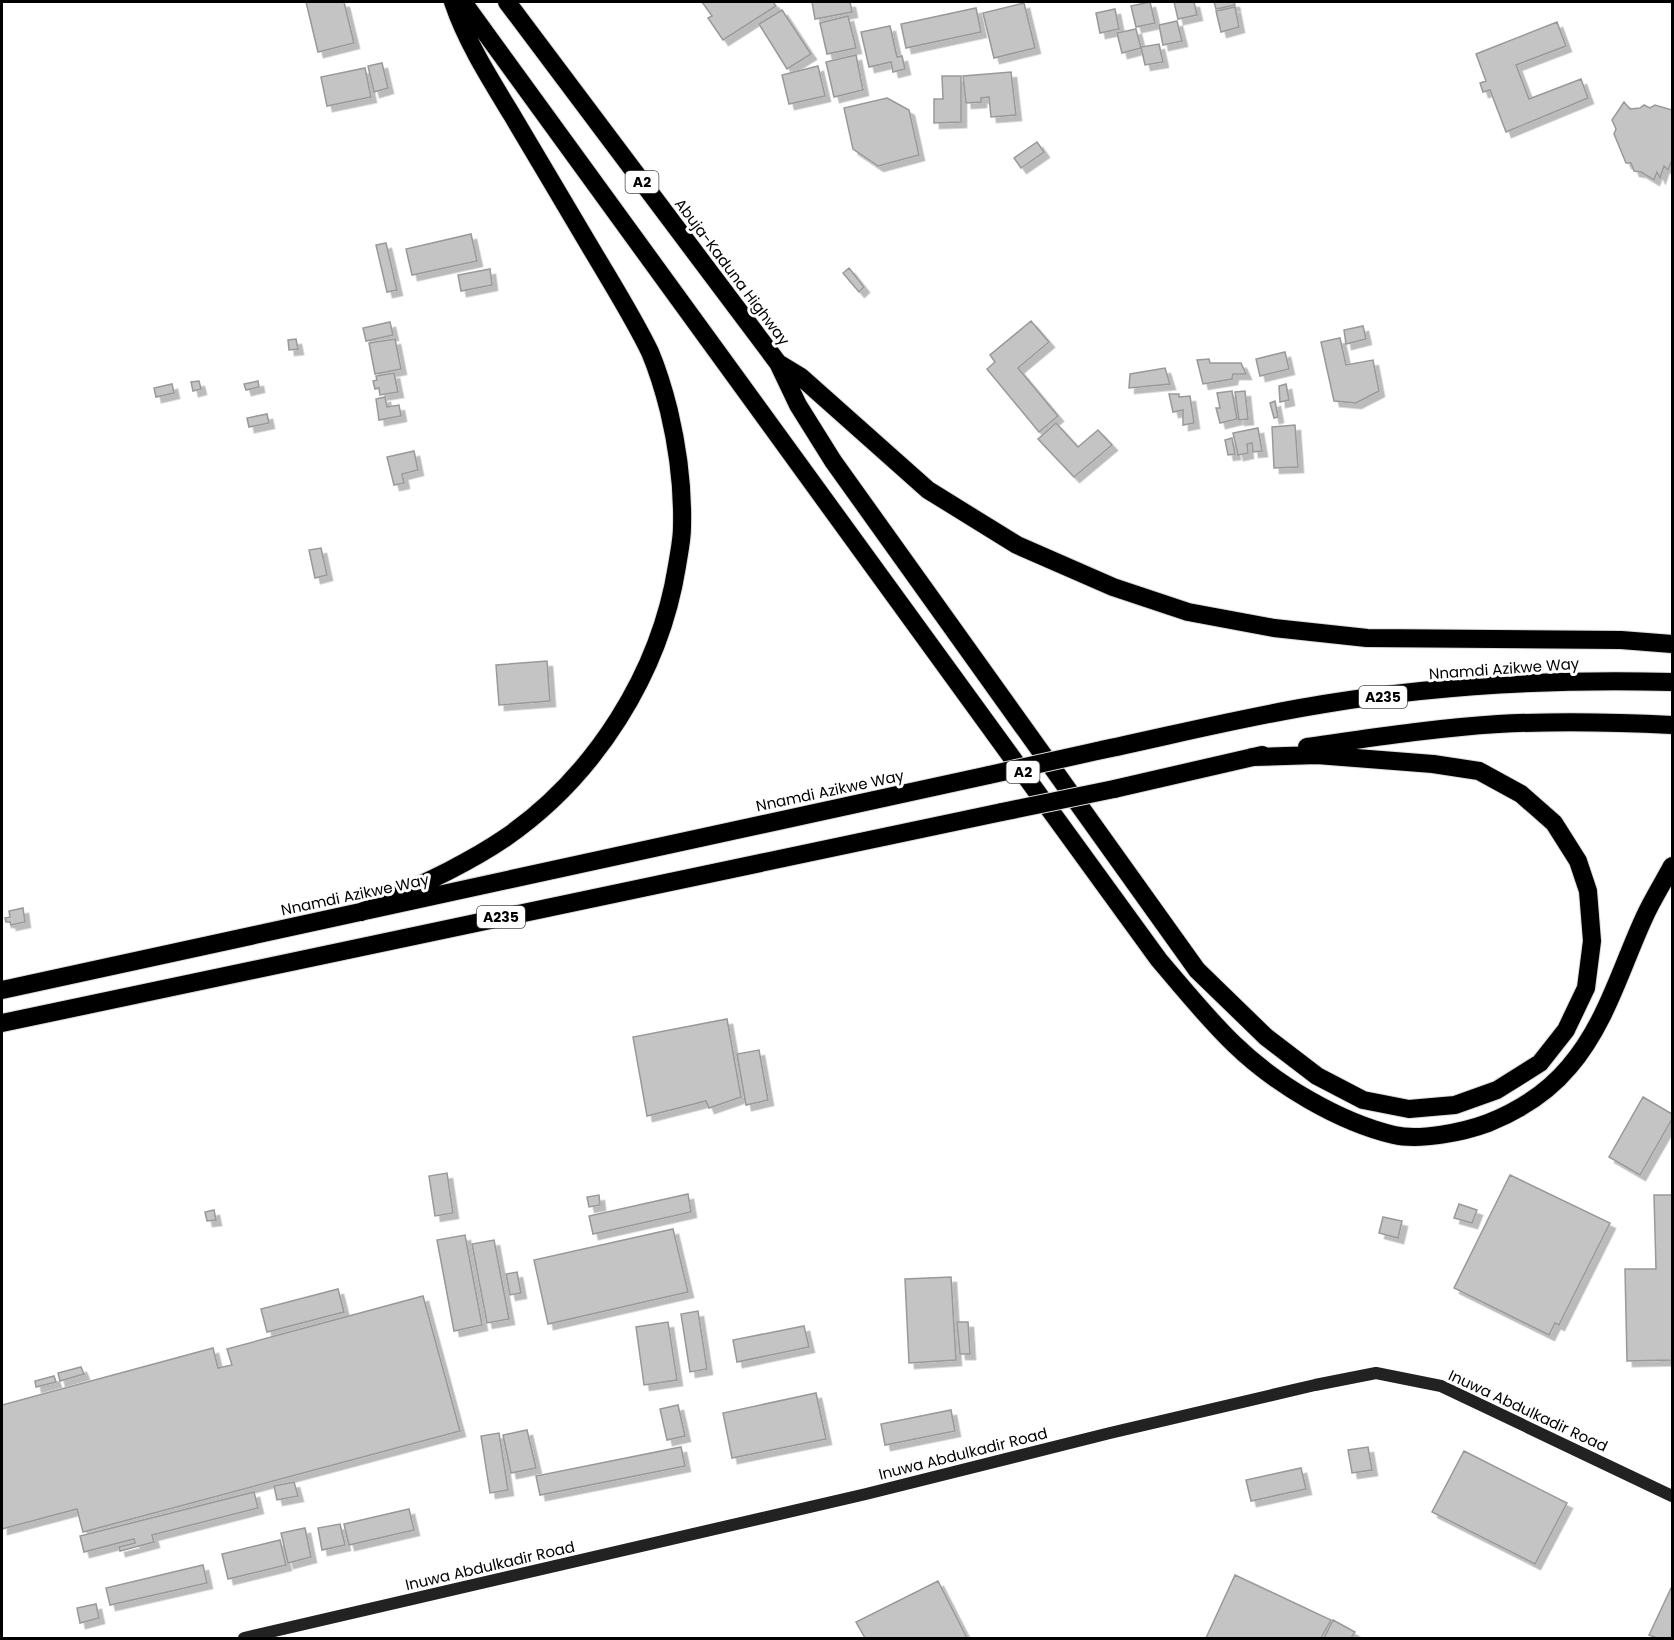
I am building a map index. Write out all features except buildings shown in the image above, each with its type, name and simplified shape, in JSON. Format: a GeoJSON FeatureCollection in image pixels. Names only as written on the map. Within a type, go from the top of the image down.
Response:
{"type":"FeatureCollection","features":[{"type":"Feature","properties":{"kind":"highway"},"geometry":{"type":"LineString","coordinates":[[361,912],[464,864],[498,842],[547,804],[606,738],[653,653],[667,613],[682,529],[681,478],[675,437],[664,392],[650,353],[494,84],[459,19],[453,2]]}},
{"type":"Feature","properties":{"kind":"highway","name":"A2"},"geometry":{"type":"LineString","coordinates":[[463,2],[1159,960],[1198,1006],[1236,1045],[1270,1073],[1310,1101],[1352,1120],[1396,1135],[1434,1136],[1472,1129],[1512,1114],[1544,1091],[1569,1068],[1593,1035],[1645,917],[1672,866]]}},
{"type":"Feature","properties":{"kind":"highway","name":"Abuja-Kaduna Highway"},"geometry":{"type":"LineString","coordinates":[[507,2],[778,363]]}},
{"type":"Feature","properties":{"kind":"highway"},"geometry":{"type":"LineString","coordinates":[[778,363],[798,405],[833,461],[1197,970],[1266,1037],[1317,1076],[1362,1100],[1409,1109],[1455,1105],[1497,1090],[1540,1063],[1566,1030],[1586,988],[1592,941],[1588,891],[1578,861],[1554,823],[1521,794],[1479,771],[1433,764],[1317,755],[1252,757]]}},
{"type":"Feature","properties":{"kind":"highway","name":"A2"},"geometry":{"type":"LineString","coordinates":[[778,363],[801,376],[928,490],[1017,545],[1113,587],[1188,612],[1274,628],[1367,638],[1621,640],[1672,644]]}},
{"type":"Feature","properties":{"kind":"highway","name":"Nnamdi Azikwe Way"},"geometry":{"type":"LineString","coordinates":[[2,990],[1312,706],[1422,692],[1514,685],[1605,681],[1672,682]]}},
{"type":"Feature","properties":{"kind":"highway","name":"A235"},"geometry":{"type":"LineString","coordinates":[[2,1023],[1114,789],[1252,757],[1408,732],[1497,724],[1600,722],[1672,725]]}},
{"type":"Feature","properties":{"kind":"street","name":"Inuwa Abdulkadir Road"},"geometry":{"type":"LineString","coordinates":[[244,1638],[866,1494],[1110,1433],[1376,1373],[1441,1386],[1672,1496]]}}]}
